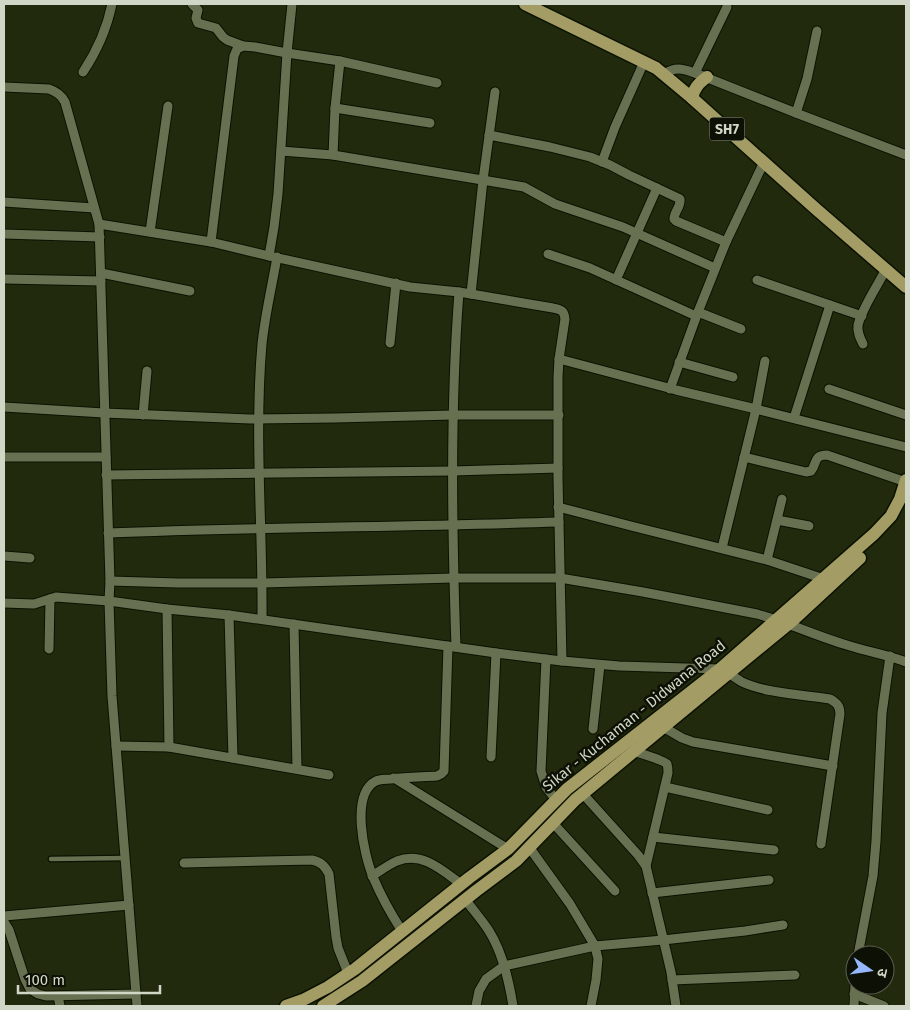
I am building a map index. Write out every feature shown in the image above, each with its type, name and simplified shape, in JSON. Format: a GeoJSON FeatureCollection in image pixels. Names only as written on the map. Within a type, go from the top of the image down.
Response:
{"type":"FeatureCollection","features":[{"type":"Feature","properties":{"kind":"main road","name":"SH7"},"geometry":{"type":"LineString","coordinates":[[525,4],[644,62],[664,74],[906,287]]}},
{"type":"Feature","properties":{"kind":"main road"},"geometry":{"type":"LineString","coordinates":[[692,98],[701,75]]}},
{"type":"Feature","properties":{"kind":"main road","name":"Sikar - Kuchaman - Didwana Road"},"geometry":{"type":"LineString","coordinates":[[782,622],[824,579],[891,516],[900,499],[906,481]]}},
{"type":"Feature","properties":{"kind":"main road","name":"Sikar - Kuchaman - Didwana Road"},"geometry":{"type":"LineString","coordinates":[[323,1006],[362,981],[516,861],[582,794],[663,727],[724,671],[782,622],[835,582],[877,541],[899,516],[906,503]]}},
{"type":"Feature","properties":{"kind":"main road","name":"Sikar - Kuchaman - Didwana Road"},"geometry":{"type":"LineString","coordinates":[[286,1006],[303,1000],[328,987],[348,973],[508,849],[567,788],[724,671]]}},
{"type":"Feature","properties":{"kind":"street"},"geometry":{"type":"LineString","coordinates":[[82,72],[91,60],[98,45],[112,4]]}},
{"type":"Feature","properties":{"kind":"street"},"geometry":{"type":"LineString","coordinates":[[192,4],[198,10],[196,18],[198,23],[216,28],[222,37],[243,46],[340,61],[437,83]]}},
{"type":"Feature","properties":{"kind":"street"},"geometry":{"type":"LineString","coordinates":[[262,619],[259,419],[262,344],[273,257],[292,4]]}},
{"type":"Feature","properties":{"kind":"street"},"geometry":{"type":"LineString","coordinates":[[701,75],[727,7]]}},
{"type":"Feature","properties":{"kind":"street"},"geometry":{"type":"LineString","coordinates":[[796,114],[807,79],[818,31]]}},
{"type":"Feature","properties":{"kind":"street"},"geometry":{"type":"LineString","coordinates":[[211,242],[234,56],[237,49],[243,46]]}},
{"type":"Feature","properties":{"kind":"street"},"geometry":{"type":"LineString","coordinates":[[333,155],[340,61]]}},
{"type":"Feature","properties":{"kind":"street"},"geometry":{"type":"LineString","coordinates":[[602,162],[615,126],[644,62]]}},
{"type":"Feature","properties":{"kind":"street"},"geometry":{"type":"LineString","coordinates":[[664,74],[671,69],[684,69],[796,114],[906,155]]}},
{"type":"Feature","properties":{"kind":"street"},"geometry":{"type":"LineString","coordinates":[[4,87],[50,89],[62,96],[94,208],[100,237],[112,696],[137,1006]]}},
{"type":"Feature","properties":{"kind":"street"},"geometry":{"type":"LineString","coordinates":[[471,294],[494,92]]}},
{"type":"Feature","properties":{"kind":"street"},"geometry":{"type":"LineString","coordinates":[[150,232],[168,106]]}},
{"type":"Feature","properties":{"kind":"street"},"geometry":{"type":"LineString","coordinates":[[335,108],[430,122]]}},
{"type":"Feature","properties":{"kind":"street"},"geometry":{"type":"LineString","coordinates":[[489,135],[550,147],[602,162],[680,199],[681,203],[674,216],[676,221],[726,242]]}},
{"type":"Feature","properties":{"kind":"street"},"geometry":{"type":"LineString","coordinates":[[281,151],[333,155],[513,184],[524,187],[555,204],[623,227],[715,268]]}},
{"type":"Feature","properties":{"kind":"street"},"geometry":{"type":"LineString","coordinates":[[670,389],[715,268],[764,162]]}},
{"type":"Feature","properties":{"kind":"street"},"geometry":{"type":"LineString","coordinates":[[616,280],[657,188]]}},
{"type":"Feature","properties":{"kind":"street"},"geometry":{"type":"LineString","coordinates":[[4,202],[94,208]]}},
{"type":"Feature","properties":{"kind":"street"},"geometry":{"type":"LineString","coordinates":[[98,224],[211,242],[410,287],[459,292],[561,310],[565,314],[558,377],[558,507],[562,661]]}},
{"type":"Feature","properties":{"kind":"street"},"geometry":{"type":"LineString","coordinates":[[4,234],[100,237]]}},
{"type":"Feature","properties":{"kind":"street"},"geometry":{"type":"LineString","coordinates":[[548,254],[590,268],[697,314],[741,329]]}},
{"type":"Feature","properties":{"kind":"street"},"geometry":{"type":"LineString","coordinates":[[863,344],[858,332],[858,326],[865,308],[886,269]]}},
{"type":"Feature","properties":{"kind":"street"},"geometry":{"type":"LineString","coordinates":[[4,279],[101,277],[190,291]]}},
{"type":"Feature","properties":{"kind":"street"},"geometry":{"type":"LineString","coordinates":[[758,280],[862,316]]}},
{"type":"Feature","properties":{"kind":"street"},"geometry":{"type":"LineString","coordinates":[[390,343],[396,283]]}},
{"type":"Feature","properties":{"kind":"street"},"geometry":{"type":"LineString","coordinates":[[402,931],[372,876],[364,849],[360,812],[362,798],[369,786],[378,780],[437,776],[444,771],[452,646],[454,578],[453,415],[459,292]]}},
{"type":"Feature","properties":{"kind":"street"},"geometry":{"type":"LineString","coordinates":[[794,418],[830,305]]}},
{"type":"Feature","properties":{"kind":"street"},"geometry":{"type":"LineString","coordinates":[[559,359],[670,389],[906,446]]}},
{"type":"Feature","properties":{"kind":"street"},"geometry":{"type":"LineString","coordinates":[[722,548],[756,409],[765,361]]}},
{"type":"Feature","properties":{"kind":"street"},"geometry":{"type":"LineString","coordinates":[[679,362],[733,377]]}},
{"type":"Feature","properties":{"kind":"street"},"geometry":{"type":"LineString","coordinates":[[143,415],[147,371]]}},
{"type":"Feature","properties":{"kind":"street"},"geometry":{"type":"LineString","coordinates":[[829,389],[906,415]]}},
{"type":"Feature","properties":{"kind":"street"},"geometry":{"type":"LineString","coordinates":[[4,407],[259,419],[558,415]]}},
{"type":"Feature","properties":{"kind":"street"},"geometry":{"type":"LineString","coordinates":[[744,457],[806,472],[813,469],[819,456],[827,455],[906,481]]}},
{"type":"Feature","properties":{"kind":"street"},"geometry":{"type":"LineString","coordinates":[[4,458],[106,457]]}},
{"type":"Feature","properties":{"kind":"street"},"geometry":{"type":"LineString","coordinates":[[106,475],[558,468]]}},
{"type":"Feature","properties":{"kind":"street"},"geometry":{"type":"LineString","coordinates":[[767,560],[782,498]]}},
{"type":"Feature","properties":{"kind":"street"},"geometry":{"type":"LineString","coordinates":[[558,507],[767,560],[824,579]]}},
{"type":"Feature","properties":{"kind":"street"},"geometry":{"type":"LineString","coordinates":[[777,520],[809,526]]}},
{"type":"Feature","properties":{"kind":"street"},"geometry":{"type":"LineString","coordinates":[[108,532],[559,522]]}},
{"type":"Feature","properties":{"kind":"street"},"geometry":{"type":"LineString","coordinates":[[4,556],[30,558]]}},
{"type":"Feature","properties":{"kind":"street"},"geometry":{"type":"LineString","coordinates":[[110,581],[262,583],[454,578],[560,578],[757,614],[830,640],[906,662]]}},
{"type":"Feature","properties":{"kind":"street"},"geometry":{"type":"LineString","coordinates":[[4,603],[34,604],[50,599],[65,598],[110,601],[262,619],[562,661],[600,665],[724,671],[742,682],[755,687],[830,699],[840,707],[840,714],[821,844]]}},
{"type":"Feature","properties":{"kind":"street"},"geometry":{"type":"LineString","coordinates":[[49,648],[50,599]]}},
{"type":"Feature","properties":{"kind":"street"},"geometry":{"type":"LineString","coordinates":[[166,609],[169,747]]}},
{"type":"Feature","properties":{"kind":"street"},"geometry":{"type":"LineString","coordinates":[[229,615],[233,758]]}},
{"type":"Feature","properties":{"kind":"street"},"geometry":{"type":"LineString","coordinates":[[294,624],[297,769]]}},
{"type":"Feature","properties":{"kind":"street"},"geometry":{"type":"LineString","coordinates":[[491,757],[496,653]]}},
{"type":"Feature","properties":{"kind":"street"},"geometry":{"type":"LineString","coordinates":[[860,945],[873,876],[882,713],[890,656]]}},
{"type":"Feature","properties":{"kind":"street"},"geometry":{"type":"LineString","coordinates":[[546,659],[541,771],[546,787],[556,800]]}},
{"type":"Feature","properties":{"kind":"street"},"geometry":{"type":"LineString","coordinates":[[594,729],[600,665]]}},
{"type":"Feature","properties":{"kind":"street"},"geometry":{"type":"LineString","coordinates":[[663,727],[693,742],[833,766]]}},
{"type":"Feature","properties":{"kind":"street"},"geometry":{"type":"LineString","coordinates":[[116,746],[169,747],[329,774]]}},
{"type":"Feature","properties":{"kind":"street"},"geometry":{"type":"LineString","coordinates":[[634,751],[661,760],[668,766],[665,787],[646,866]]}},
{"type":"Feature","properties":{"kind":"street"},"geometry":{"type":"LineString","coordinates":[[394,778],[508,849]]}},
{"type":"Feature","properties":{"kind":"street"},"geometry":{"type":"LineString","coordinates":[[665,787],[768,810]]}},
{"type":"Feature","properties":{"kind":"street"},"geometry":{"type":"LineString","coordinates":[[582,794],[646,866],[672,980],[676,1006]]}},
{"type":"Feature","properties":{"kind":"street"},"geometry":{"type":"LineString","coordinates":[[552,824],[615,891]]}},
{"type":"Feature","properties":{"kind":"street"},"geometry":{"type":"LineString","coordinates":[[653,837],[774,850]]}},
{"type":"Feature","properties":{"kind":"street"},"geometry":{"type":"LineString","coordinates":[[529,848],[570,904],[595,946],[598,959],[591,1006]]}},
{"type":"Feature","properties":{"kind":"street"},"geometry":{"type":"LineString","coordinates":[[372,876],[397,862],[410,858],[423,859],[432,863],[461,884]]}},
{"type":"Feature","properties":{"kind":"street"},"geometry":{"type":"LineString","coordinates":[[184,863],[318,861],[325,866],[329,874],[338,948],[348,973]]}},
{"type":"Feature","properties":{"kind":"street"},"geometry":{"type":"LineString","coordinates":[[652,893],[769,880]]}},
{"type":"Feature","properties":{"kind":"street"},"geometry":{"type":"LineString","coordinates":[[465,899],[489,931],[498,948],[513,1006]]}},
{"type":"Feature","properties":{"kind":"street"},"geometry":{"type":"LineString","coordinates":[[4,916],[129,905]]}},
{"type":"Feature","properties":{"kind":"street"},"geometry":{"type":"LineString","coordinates":[[4,922],[9,930],[25,979],[30,989],[38,994],[58,996],[136,994]]}},
{"type":"Feature","properties":{"kind":"street"},"geometry":{"type":"LineString","coordinates":[[476,1006],[479,991],[486,979],[504,966],[595,946],[745,931],[783,925]]}},
{"type":"Feature","properties":{"kind":"street"},"geometry":{"type":"LineString","coordinates":[[672,980],[795,975]]}},
{"type":"Feature","properties":{"kind":"street"},"geometry":{"type":"LineString","coordinates":[[864,995],[884,1006]]}},
{"type":"Feature","properties":{"kind":"street"},"geometry":{"type":"LineString","coordinates":[[58,996],[60,1006]]}},
{"type":"Feature","properties":{"kind":"lane"},"geometry":{"type":"LineString","coordinates":[[51,859],[125,858]]}}]}
